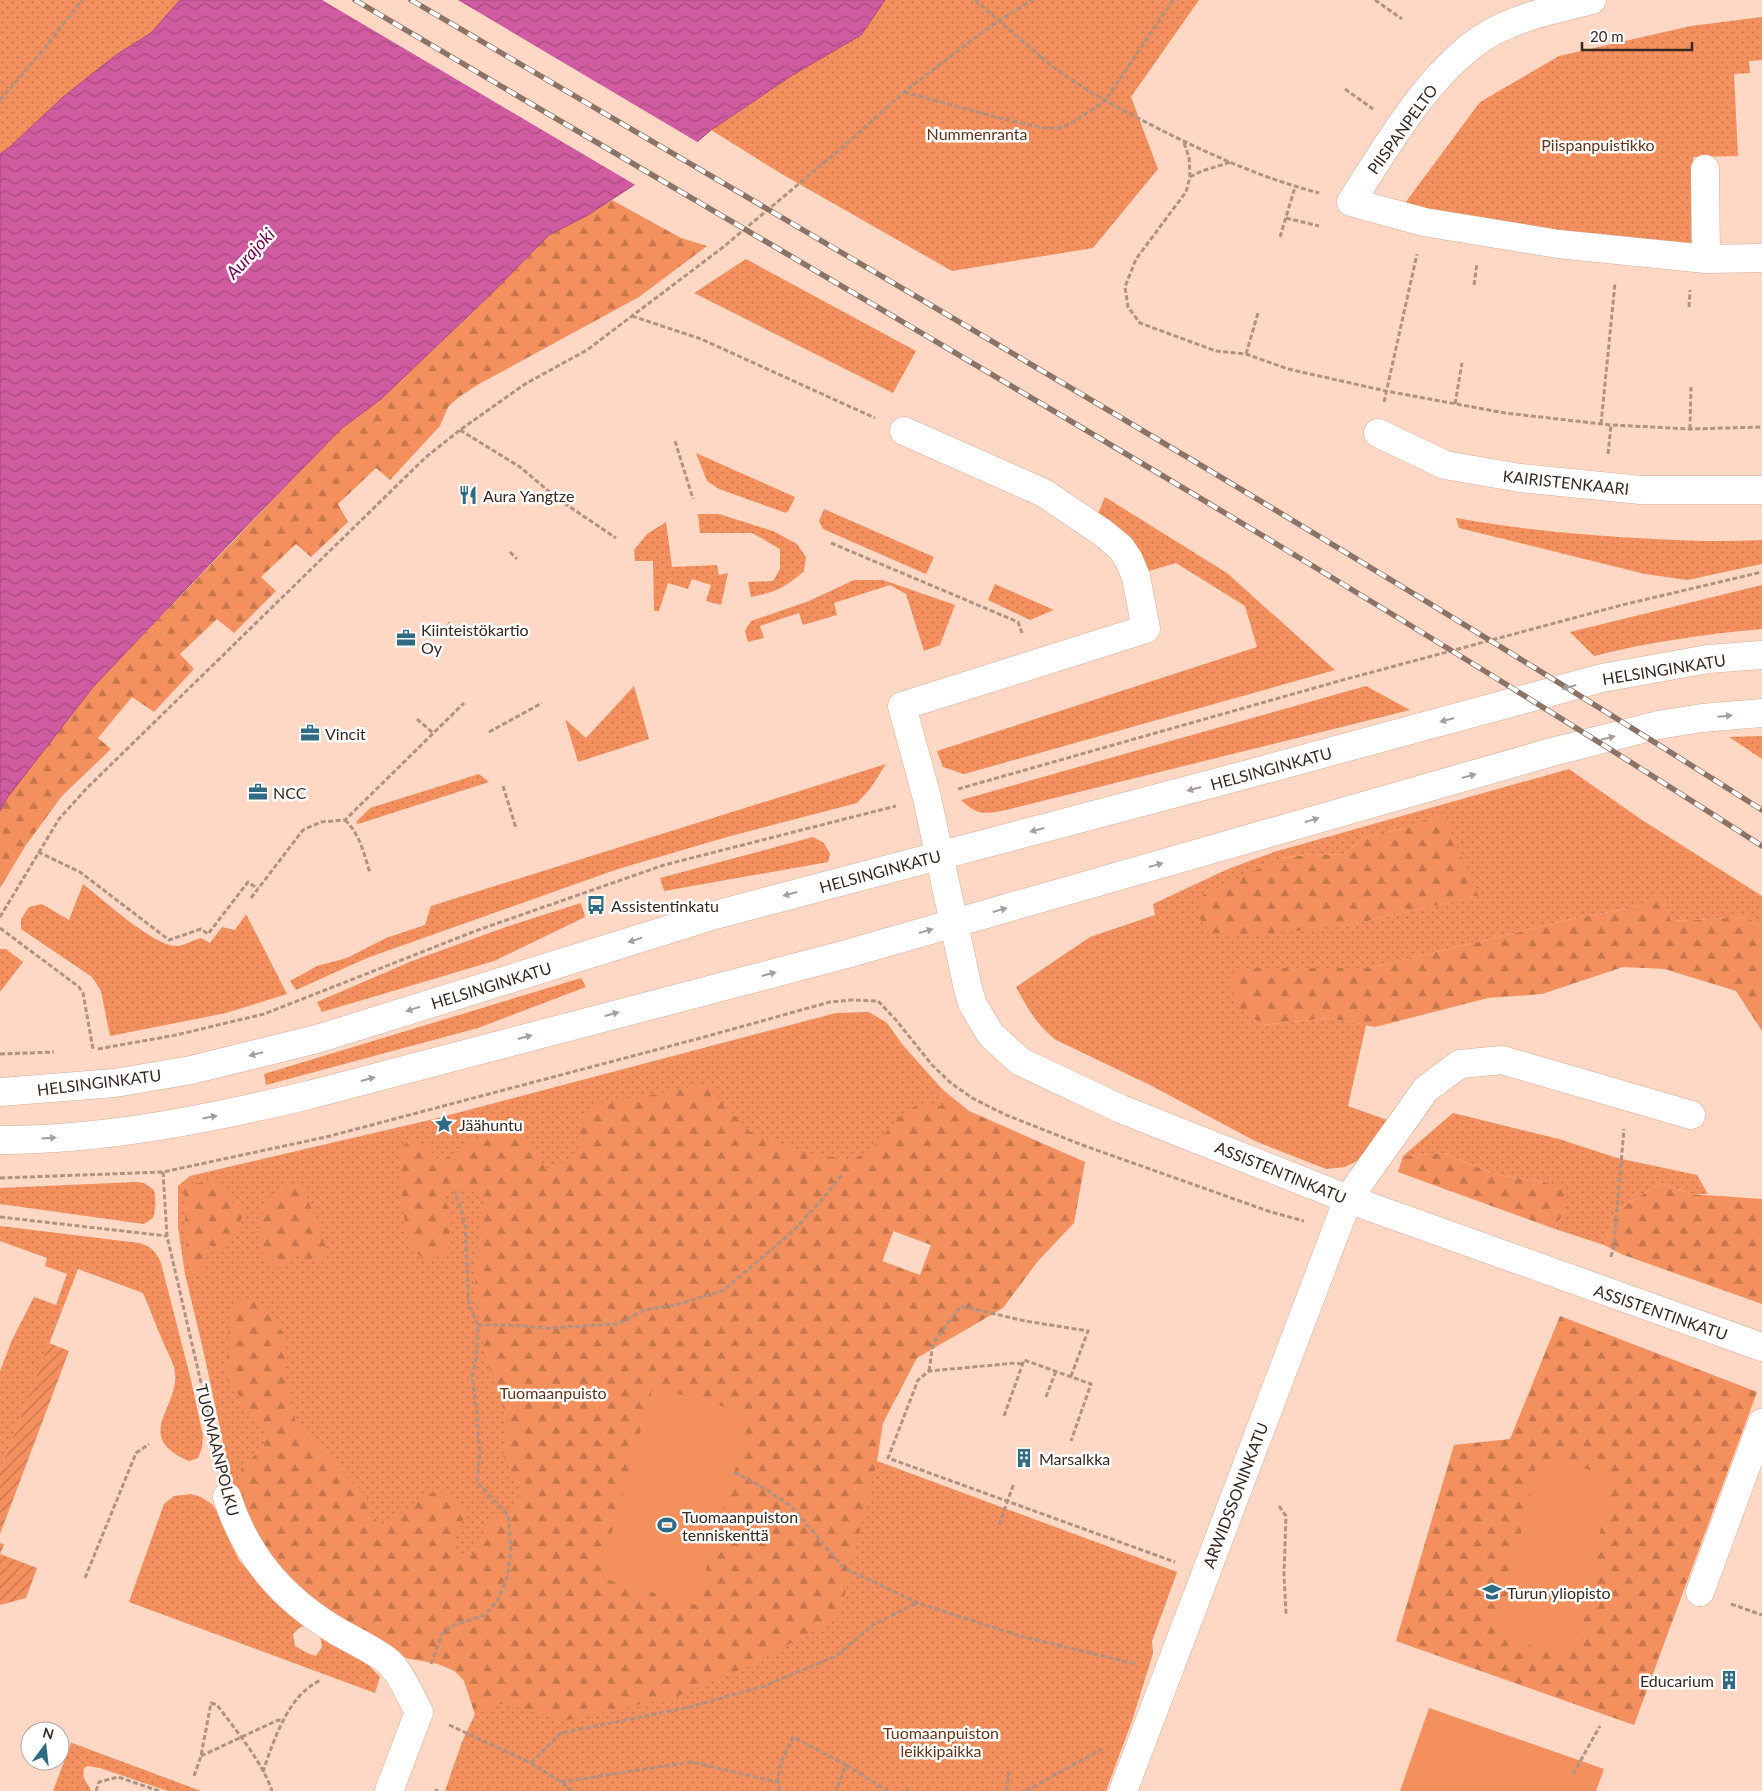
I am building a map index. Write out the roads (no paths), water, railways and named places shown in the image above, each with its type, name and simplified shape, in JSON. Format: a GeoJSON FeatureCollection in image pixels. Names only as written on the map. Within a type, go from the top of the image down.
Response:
{"type":"FeatureCollection","features":[{"type":"Feature","properties":{"kind":"main road","name":"PIISPANPELTO"},"geometry":{"type":"LineString","coordinates":[[1592,0],[1553,9],[1512,23],[1487,35],[1471,47],[1445,71],[1411,111],[1351,202],[1424,222],[1558,244],[1706,258]]}},
{"type":"Feature","properties":{"kind":"main road"},"geometry":{"type":"LineString","coordinates":[[1705,169],[1706,258],[1762,258]]}},
{"type":"Feature","properties":{"kind":"main road","name":"ASSISTENTINKATU"},"geometry":{"type":"LineString","coordinates":[[904,431],[1044,493],[1103,533],[1121,548],[1129,560],[1136,577],[1146,630],[902,706],[927,798],[953,923],[973,1005],[991,1035],[1020,1062],[1122,1109],[1348,1199],[1603,1292],[1762,1347]]}},
{"type":"Feature","properties":{"kind":"main road","name":"KAIRISTENKAARI"},"geometry":{"type":"LineString","coordinates":[[1378,433],[1445,465],[1520,478],[1641,490],[1762,490]]}},
{"type":"Feature","properties":{"kind":"main road","name":"HELSINGINKATU"},"geometry":{"type":"LineString","coordinates":[[0,1092],[115,1082],[191,1070],[317,1039],[715,915],[1232,779],[1616,674],[1708,659],[1762,655]]}},
{"type":"Feature","properties":{"kind":"main road"},"geometry":{"type":"LineString","coordinates":[[0,1140],[97,1135],[164,1126],[242,1111],[309,1095],[843,954],[1552,752],[1658,726],[1702,718],[1762,713]]}},
{"type":"Feature","properties":{"kind":"main road","name":"ARWIDSSONINKATU"},"geometry":{"type":"LineString","coordinates":[[1123,1791],[1348,1199],[1426,1089],[1460,1064],[1502,1060],[1691,1115]]}},
{"type":"Feature","properties":{"kind":"main road"},"geometry":{"type":"LineString","coordinates":[[1700,1592],[1762,1423]]}},
{"type":"Feature","properties":{"kind":"main road","name":"TUOMAANPOLKU"},"geometry":{"type":"LineString","coordinates":[[227,1497],[234,1518],[248,1548],[271,1580],[314,1617],[389,1662],[419,1712],[389,1791]]}},
{"type":"Feature","properties":{"kind":"water","name":"Aurajoki"},"geometry":{"type":"Polygon","coordinates":[[[180,0],[885,0],[861,35],[791,76],[711,130],[689,149],[588,215],[549,235],[492,293],[381,399],[342,428],[230,543],[93,687],[7,798],[0,811],[0,154],[10,147],[63,97],[116,55],[151,33],[180,0]]]}},
{"type":"Feature","properties":{"kind":"railway"},"geometry":{"type":"LineString","coordinates":[[355,0],[1239,521],[1589,736],[1762,846]]}},
{"type":"Feature","properties":{"kind":"railway"},"geometry":{"type":"LineString","coordinates":[[411,0],[1259,500],[1428,602],[1762,810]]}},
{"type":"Feature","properties":{"kind":"place","name":"Aura Yangtze"},"geometry":{"type":"Point","coordinates":[468,495]}},
{"type":"Feature","properties":{"kind":"place","name":"Kiinteistökartio Oy"},"geometry":{"type":"Point","coordinates":[406,638]}},
{"type":"Feature","properties":{"kind":"place","name":"Vincit"},"geometry":{"type":"Point","coordinates":[310,733]}},
{"type":"Feature","properties":{"kind":"place","name":"NCC"},"geometry":{"type":"Point","coordinates":[258,792]}},
{"type":"Feature","properties":{"kind":"place","name":"Assistentinkatu"},"geometry":{"type":"Point","coordinates":[596,905]}},
{"type":"Feature","properties":{"kind":"place","name":"Jäähuntu"},"geometry":{"type":"Point","coordinates":[444,1124]}},
{"type":"Feature","properties":{"kind":"place","name":"Marsalkka"},"geometry":{"type":"Point","coordinates":[1024,1458]}},
{"type":"Feature","properties":{"kind":"place","name":"Tuomaanpuiston tenniskenttä"},"geometry":{"type":"Point","coordinates":[667,1525]}},
{"type":"Feature","properties":{"kind":"place","name":"Turun yliopisto"},"geometry":{"type":"Point","coordinates":[1492,1592]}},
{"type":"Feature","properties":{"kind":"place","name":"Educarium"},"geometry":{"type":"Point","coordinates":[1729,1680]}},
{"type":"Feature","properties":{"kind":"park label","name":"Nummenranta"},"geometry":{"type":"Point","coordinates":[977,133]}},
{"type":"Feature","properties":{"kind":"park label","name":"Piispanpuistikko"},"geometry":{"type":"Point","coordinates":[1598,144]}},
{"type":"Feature","properties":{"kind":"park label","name":"Tuomaanpuisto"},"geometry":{"type":"Point","coordinates":[553,1392]}},
{"type":"Feature","properties":{"kind":"park label","name":"Tuomaanpuiston leikkipaikka"},"geometry":{"type":"Point","coordinates":[941,1741]}}]}
